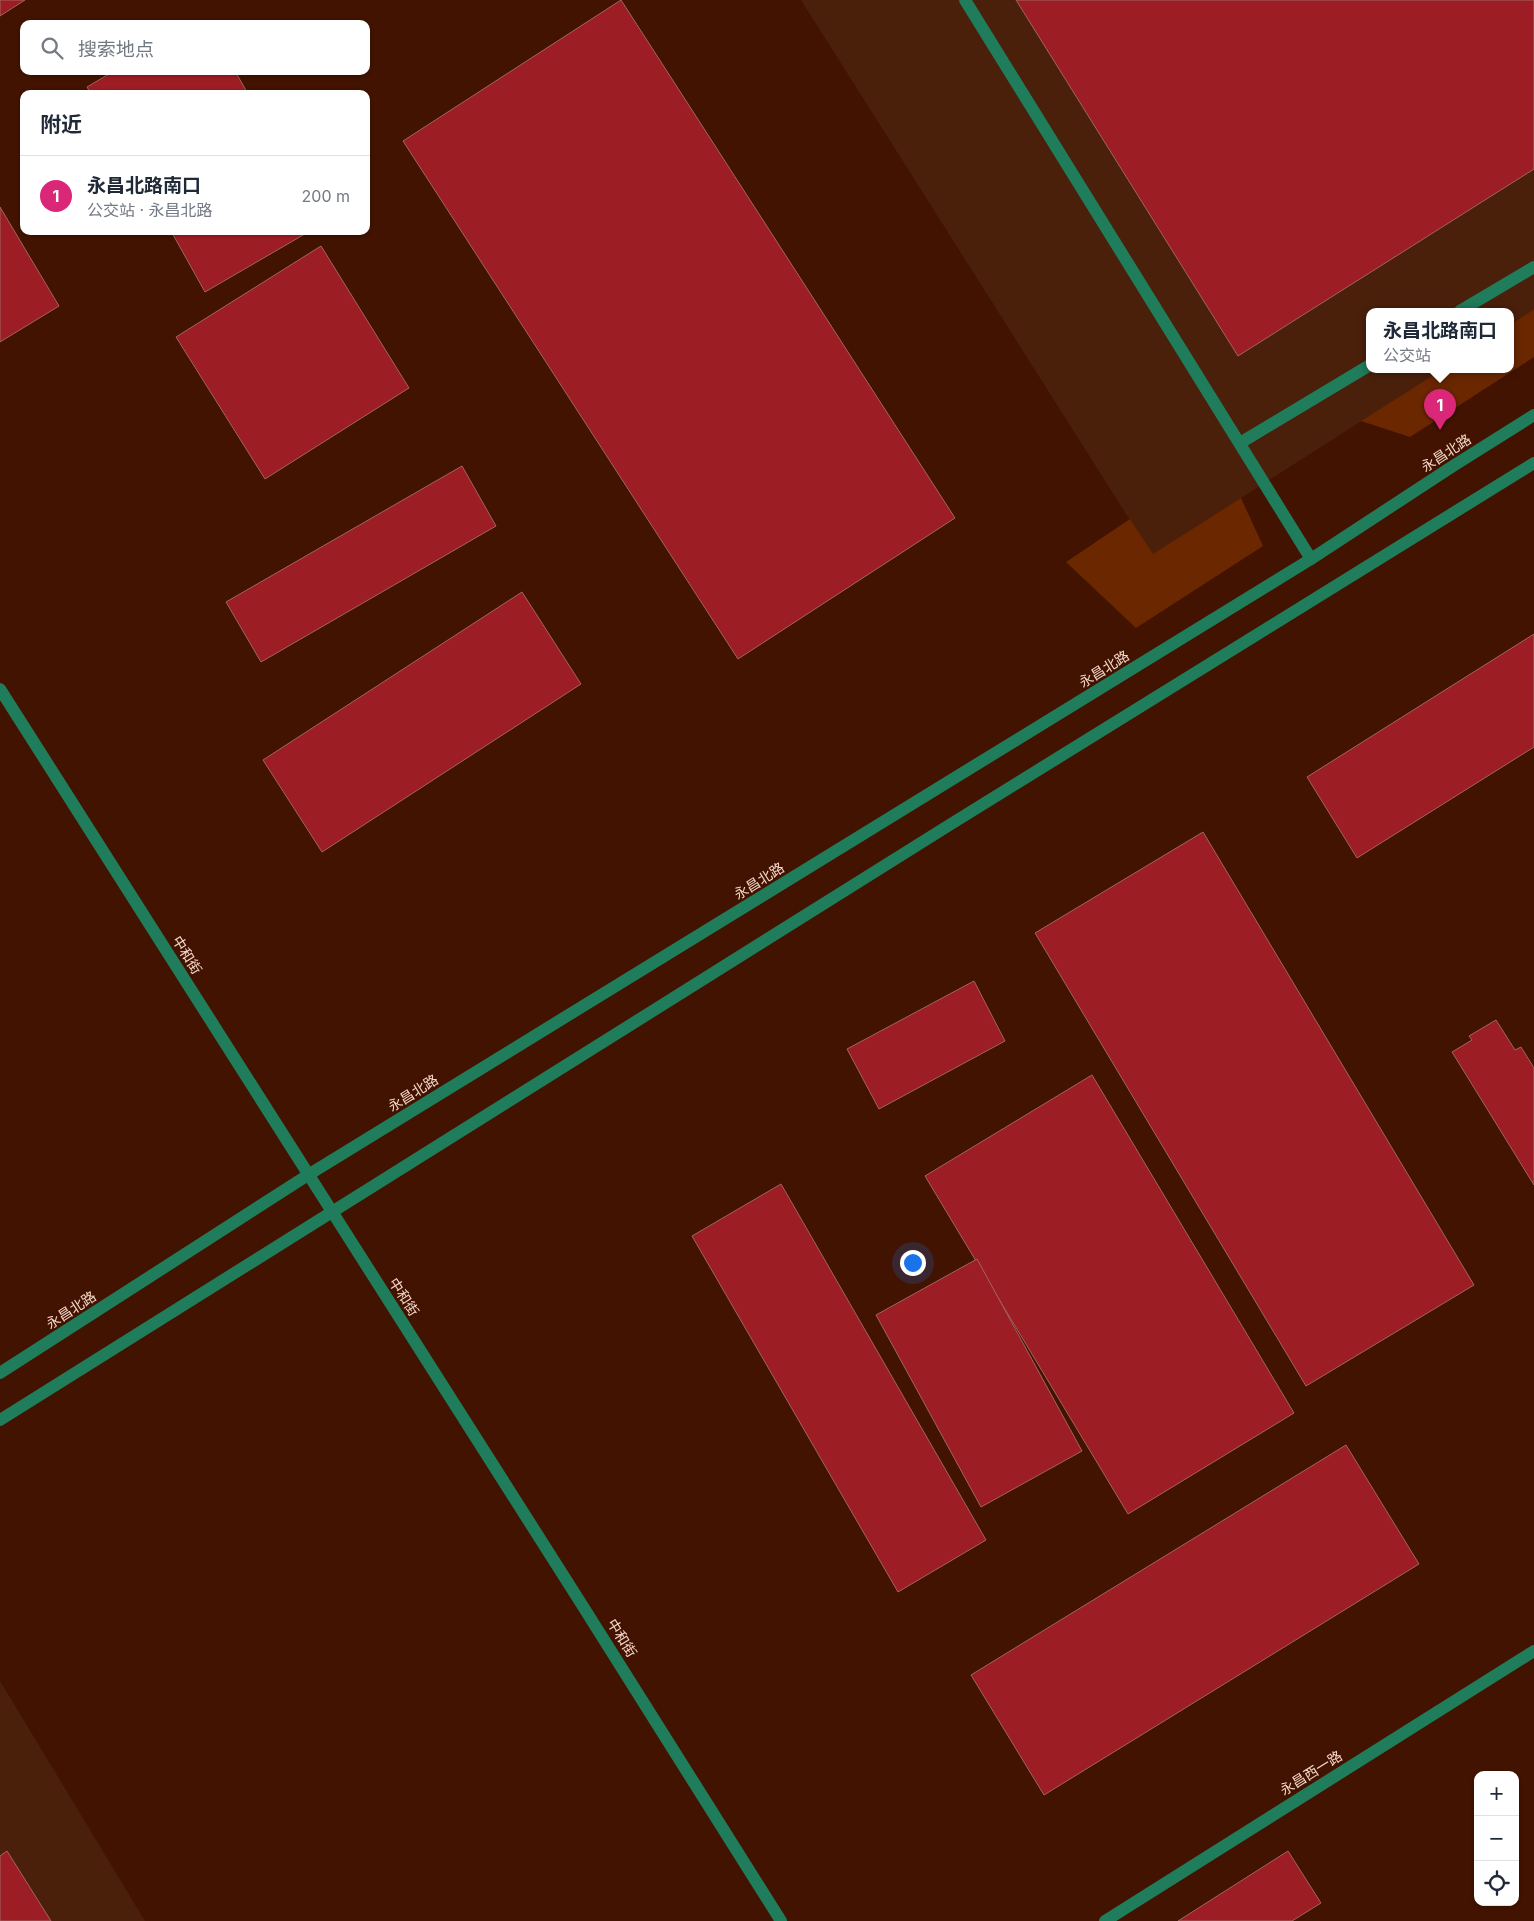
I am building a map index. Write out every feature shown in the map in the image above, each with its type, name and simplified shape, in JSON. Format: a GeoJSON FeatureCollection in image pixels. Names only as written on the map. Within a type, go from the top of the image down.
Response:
{"type":"FeatureCollection","features":[{"type":"Feature","properties":{"kind":"street"},"geometry":{"type":"LineString","coordinates":[[965,0],[1311,559]]}},
{"type":"Feature","properties":{"kind":"street"},"geometry":{"type":"LineString","coordinates":[[1465,308],[1534,267]]}},
{"type":"Feature","properties":{"kind":"street"},"geometry":{"type":"LineString","coordinates":[[1240,443],[1366,367]]}},
{"type":"Feature","properties":{"kind":"street","name":"永昌北路"},"geometry":{"type":"LineString","coordinates":[[0,1373],[308,1175],[1311,559],[1444,471],[1534,415]]}},
{"type":"Feature","properties":{"kind":"street"},"geometry":{"type":"LineString","coordinates":[[0,1420],[951,824],[1534,463]]}},
{"type":"Feature","properties":{"kind":"street","name":"中和街"},"geometry":{"type":"LineString","coordinates":[[0,689],[332,1213],[544,1543],[781,1921]]}},
{"type":"Feature","properties":{"kind":"street","name":"永昌西一路"},"geometry":{"type":"LineString","coordinates":[[1105,1921],[1534,1651]]}},
{"type":"Feature","properties":{"kind":"shaded area"},"geometry":{"type":"Polygon","coordinates":[[[801,0],[1534,0],[1534,309],[1514,322],[1514,308],[1366,308],[1366,373],[1437,373],[1152,555],[801,0]]]}},
{"type":"Feature","properties":{"kind":"shaded area"},"geometry":{"type":"Polygon","coordinates":[[[1534,309],[1534,357],[1514,370],[1514,322],[1534,309]]]}},
{"type":"Feature","properties":{"kind":"shaded area"},"geometry":{"type":"Polygon","coordinates":[[[1437,373],[1509,373],[1410,437],[1361,421],[1437,373]]]}},
{"type":"Feature","properties":{"kind":"shaded area"},"geometry":{"type":"Polygon","coordinates":[[[1241,498],[1263,546],[1136,628],[1066,562],[1130,519],[1153,554],[1241,498]]]}},
{"type":"Feature","properties":{"kind":"shaded area"},"geometry":{"type":"Polygon","coordinates":[[[0,1681],[145,1921],[0,1921],[0,1681]]]}},
{"type":"Feature","properties":{"kind":"building"},"geometry":{"type":"Polygon","coordinates":[[[0,0],[25,0],[0,16],[0,0]]]}},
{"type":"Feature","properties":{"kind":"building"},"geometry":{"type":"Polygon","coordinates":[[[621,0],[955,518],[738,659],[403,141],[621,0]]]}},
{"type":"Feature","properties":{"kind":"building"},"geometry":{"type":"Polygon","coordinates":[[[1016,0],[1534,0],[1534,169],[1238,356],[1016,0]]]}},
{"type":"Feature","properties":{"kind":"building"},"geometry":{"type":"Polygon","coordinates":[[[107,75],[237,75],[246,90],[89,90],[87,87],[107,75]]]}},
{"type":"Feature","properties":{"kind":"building"},"geometry":{"type":"Polygon","coordinates":[[[0,207],[59,306],[0,342],[0,207]]]}},
{"type":"Feature","properties":{"kind":"building"},"geometry":{"type":"Polygon","coordinates":[[[173,235],[303,235],[205,292],[173,235]]]}},
{"type":"Feature","properties":{"kind":"building"},"geometry":{"type":"Polygon","coordinates":[[[321,246],[409,388],[265,479],[176,337],[321,246]]]}},
{"type":"Feature","properties":{"kind":"building"},"geometry":{"type":"Polygon","coordinates":[[[462,466],[496,526],[261,662],[226,602],[462,466]]]}},
{"type":"Feature","properties":{"kind":"building"},"geometry":{"type":"Polygon","coordinates":[[[522,592],[581,684],[322,852],[263,760],[522,592]]]}},
{"type":"Feature","properties":{"kind":"building"},"geometry":{"type":"Polygon","coordinates":[[[1534,634],[1534,747],[1357,858],[1307,777],[1534,634]]]}},
{"type":"Feature","properties":{"kind":"building"},"geometry":{"type":"Polygon","coordinates":[[[1203,832],[1474,1285],[1306,1386],[1035,933],[1203,832]]]}},
{"type":"Feature","properties":{"kind":"building"},"geometry":{"type":"Polygon","coordinates":[[[974,981],[1005,1041],[879,1109],[847,1049],[974,981]]]}},
{"type":"Feature","properties":{"kind":"building"},"geometry":{"type":"Polygon","coordinates":[[[1496,1020],[1515,1050],[1521,1047],[1534,1068],[1534,1185],[1452,1052],[1472,1040],[1469,1036],[1496,1020]]]}},
{"type":"Feature","properties":{"kind":"building"},"geometry":{"type":"Polygon","coordinates":[[[1092,1075],[1294,1413],[1128,1514],[925,1176],[1092,1075]]]}},
{"type":"Feature","properties":{"kind":"building"},"geometry":{"type":"Polygon","coordinates":[[[781,1184],[986,1540],[898,1592],[692,1236],[781,1184]]]}},
{"type":"Feature","properties":{"kind":"building"},"geometry":{"type":"Polygon","coordinates":[[[977,1259],[1082,1451],[981,1507],[876,1315],[977,1259]]]}},
{"type":"Feature","properties":{"kind":"building"},"geometry":{"type":"Polygon","coordinates":[[[1346,1445],[1419,1564],[1044,1795],[971,1675],[1346,1445]]]}},
{"type":"Feature","properties":{"kind":"building"},"geometry":{"type":"Polygon","coordinates":[[[7,1851],[51,1921],[0,1921],[0,1856],[7,1851]]]}},
{"type":"Feature","properties":{"kind":"building"},"geometry":{"type":"Polygon","coordinates":[[[1288,1851],[1321,1903],[1292,1921],[1178,1921],[1288,1851]]]}},
{"type":"Feature","properties":{"kind":"place","name":"永昌北路南口"},"geometry":{"type":"Point","coordinates":[1440,430]}}]}
